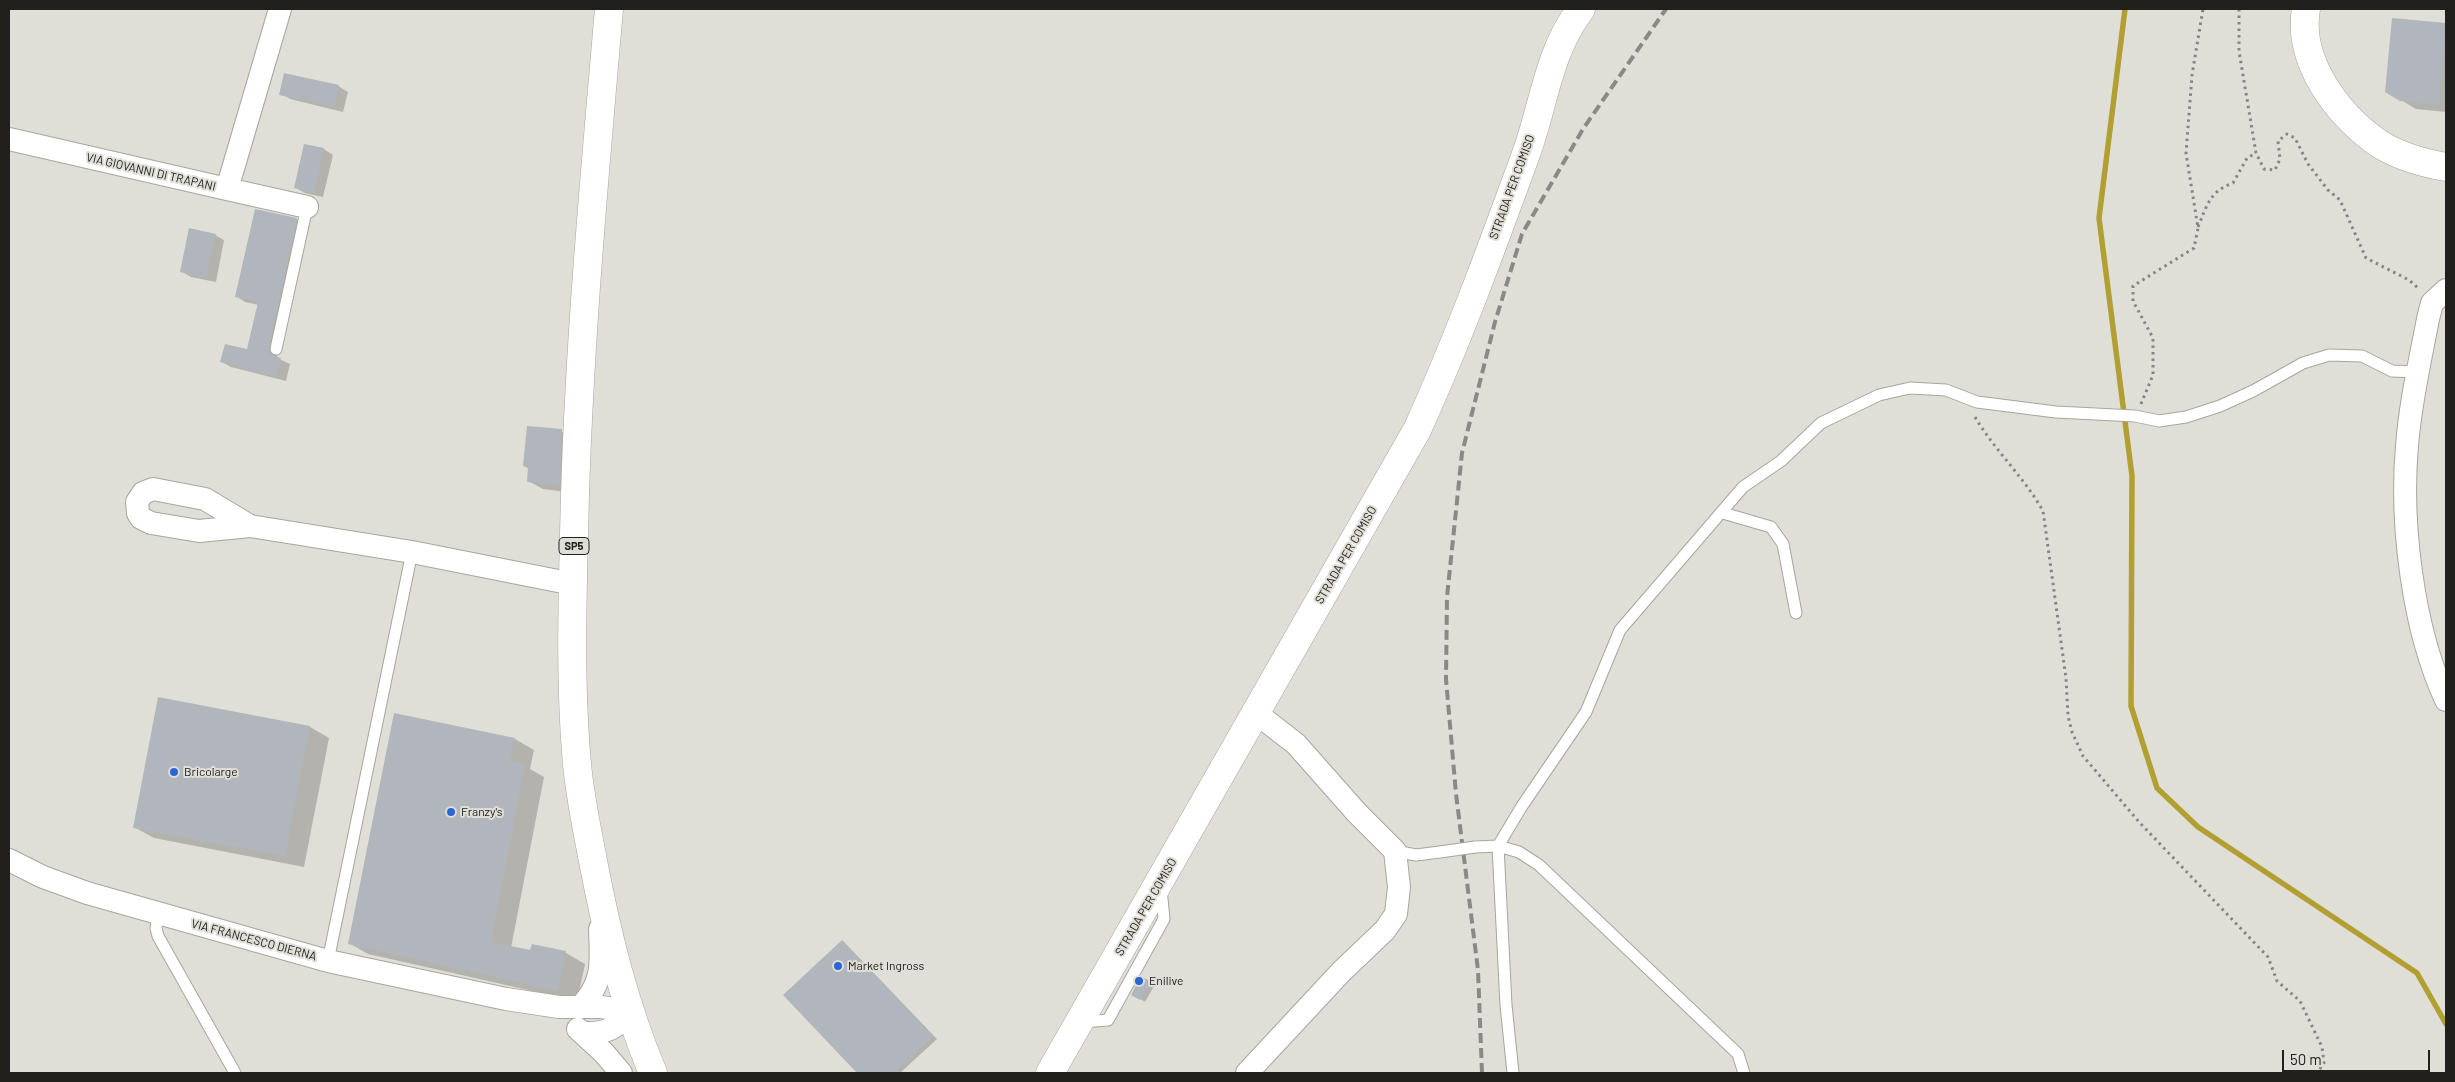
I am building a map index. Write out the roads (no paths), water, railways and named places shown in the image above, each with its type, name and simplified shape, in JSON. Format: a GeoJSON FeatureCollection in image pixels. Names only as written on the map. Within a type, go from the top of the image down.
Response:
{"type":"FeatureCollection","features":[{"type":"Feature","properties":{"kind":"main road","name":"SP5"},"geometry":{"type":"LineString","coordinates":[[609,9],[586,285],[578,422],[573,584],[573,672],[577,765],[608,938],[628,1011],[653,1073]]}},
{"type":"Feature","properties":{"kind":"main road","name":"STRADA PER COMISO"},"geometry":{"type":"LineString","coordinates":[[1050,1073],[1160,883],[1420,422],[1439,382],[1527,152],[1556,52],[1568,26],[1581,9]]}},
{"type":"Feature","properties":{"kind":"main road"},"geometry":{"type":"LineString","coordinates":[[2306,9],[2304,19],[2306,45],[2311,64],[2322,82],[2346,113],[2362,130],[2380,144],[2418,161],[2446,167]]}},
{"type":"Feature","properties":{"kind":"street","name":"VIA GIOVANNI DI TRAPANI"},"geometry":{"type":"LineString","coordinates":[[9,139],[227,189],[280,9]]}},
{"type":"Feature","properties":{"kind":"street"},"geometry":{"type":"LineString","coordinates":[[227,189],[308,207]]}},
{"type":"Feature","properties":{"kind":"street"},"geometry":{"type":"LineString","coordinates":[[2439,296],[2418,372],[2407,445],[2406,516],[2419,615],[2430,660],[2446,700]]}},
{"type":"Feature","properties":{"kind":"street"},"geometry":{"type":"LineString","coordinates":[[250,526],[205,498],[153,489],[143,493],[137,502],[138,513],[146,521],[199,531],[250,526],[412,552],[573,584]]}},
{"type":"Feature","properties":{"kind":"street"},"geometry":{"type":"LineString","coordinates":[[199,531],[205,498]]}},
{"type":"Feature","properties":{"kind":"street"},"geometry":{"type":"LineString","coordinates":[[1247,1073],[1341,972],[1385,930],[1396,914],[1399,887],[1395,851],[1296,744],[1256,713]]}},
{"type":"Feature","properties":{"kind":"street","name":"VIA FRANCESCO DIERNA"},"geometry":{"type":"LineString","coordinates":[[9,860],[43,877],[78,890],[158,915],[328,960],[506,999]]}},
{"type":"Feature","properties":{"kind":"street"},"geometry":{"type":"LineString","coordinates":[[580,1008],[595,989],[600,977],[599,892]]}},
{"type":"Feature","properties":{"kind":"street"},"geometry":{"type":"LineString","coordinates":[[506,999],[580,1008],[601,1007],[628,1011],[618,1025],[606,1031],[584,1033]]}},
{"type":"Feature","properties":{"kind":"street"},"geometry":{"type":"LineString","coordinates":[[506,999],[552,1014],[584,1033],[621,1073]]}},
{"type":"Feature","properties":{"kind":"lane"},"geometry":{"type":"LineString","coordinates":[[276,349],[308,207]]}},
{"type":"Feature","properties":{"kind":"lane"},"geometry":{"type":"LineString","coordinates":[[1513,1073],[1506,1004],[1498,846],[1522,806],[1586,712],[1620,630],[1723,513],[1743,487],[1781,461],[1821,423],[1879,395],[1910,388],[1946,390],[1977,402],[2056,412],[2136,416],[2159,421],[2186,416],[2220,406],[2253,391],[2303,362],[2329,355],[2362,356],[2392,371],[2418,372]]}},
{"type":"Feature","properties":{"kind":"lane"},"geometry":{"type":"LineString","coordinates":[[1723,513],[1771,527],[1775,532],[1783,544],[1796,613]]}},
{"type":"Feature","properties":{"kind":"lane"},"geometry":{"type":"LineString","coordinates":[[328,960],[412,552]]}},
{"type":"Feature","properties":{"kind":"lane"},"geometry":{"type":"LineString","coordinates":[[1395,851],[1416,855],[1475,847],[1498,846],[1519,852],[1540,865],[1738,1054],[1744,1073]]}},
{"type":"Feature","properties":{"kind":"lane"},"geometry":{"type":"LineString","coordinates":[[158,915],[156,928],[158,936],[235,1073]]}},
{"type":"Feature","properties":{"kind":"waterway"},"geometry":{"type":"LineString","coordinates":[[2125,9],[2099,218],[2132,476],[2131,706],[2157,788],[2198,827],[2417,973],[2446,1024]]}},
{"type":"Feature","properties":{"kind":"railway"},"geometry":{"type":"LineString","coordinates":[[1482,1073],[1478,970],[1456,794],[1446,679],[1447,597],[1462,453],[1495,322],[1522,234],[1583,129],[1666,9]]}},
{"type":"Feature","properties":{"kind":"place","name":"Bricolarge"},"geometry":{"type":"Point","coordinates":[174,772]}},
{"type":"Feature","properties":{"kind":"place","name":"Franzy's"},"geometry":{"type":"Point","coordinates":[451,812]}},
{"type":"Feature","properties":{"kind":"place","name":"Market Ingross"},"geometry":{"type":"Point","coordinates":[838,966]}},
{"type":"Feature","properties":{"kind":"place","name":"Enilive"},"geometry":{"type":"Point","coordinates":[1139,981]}}]}
